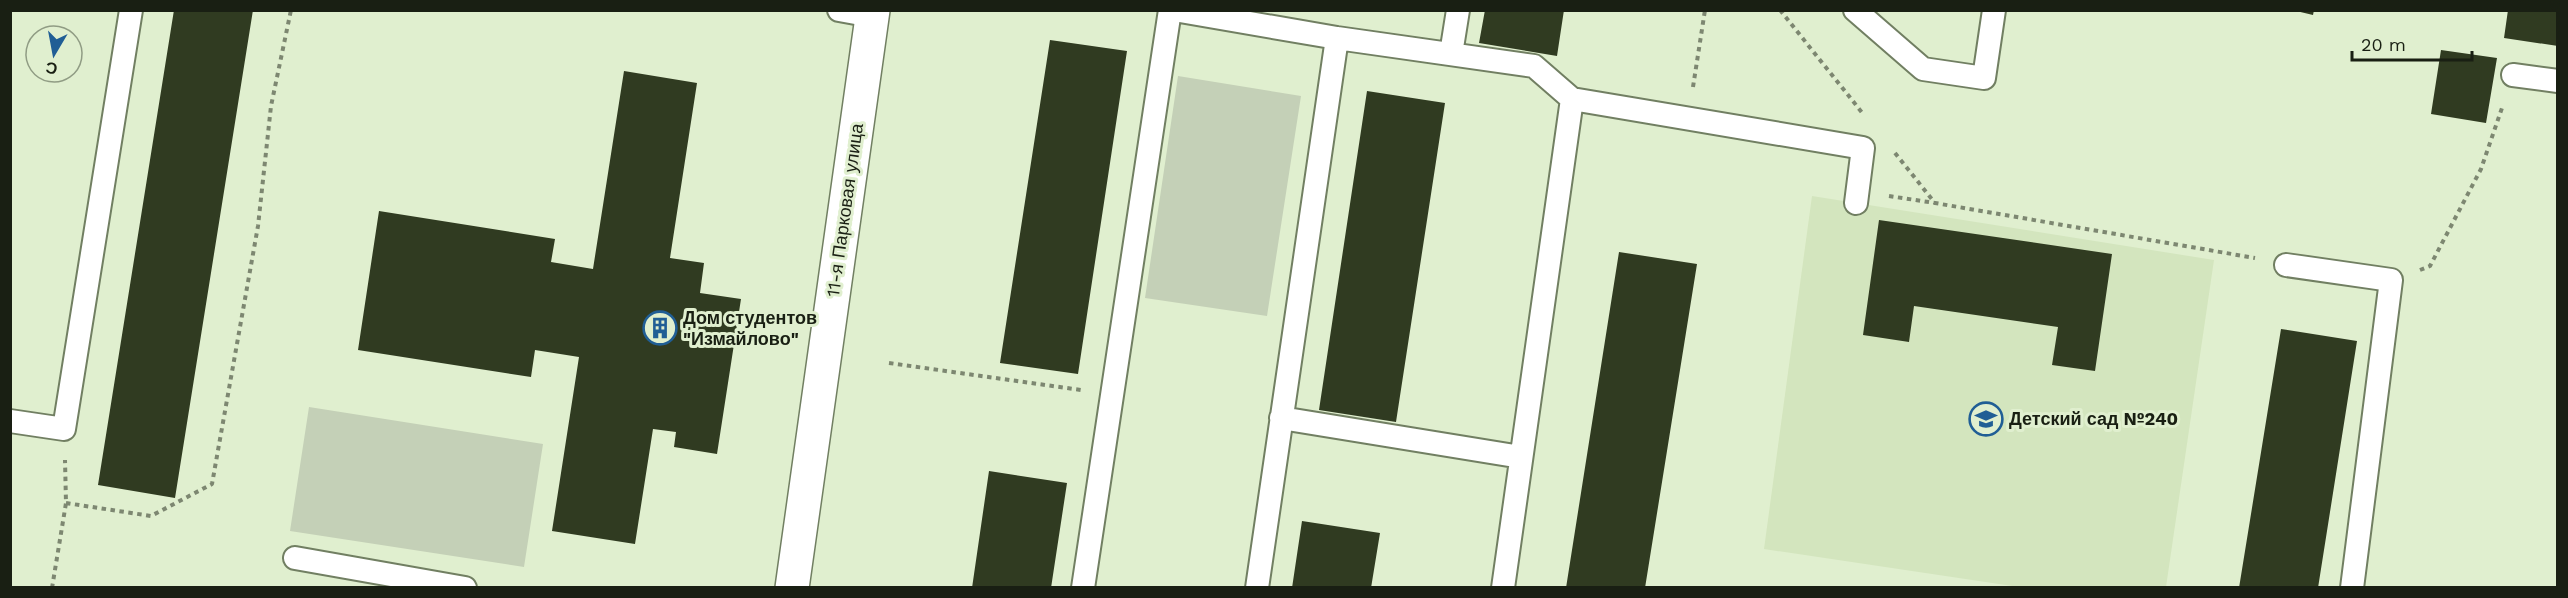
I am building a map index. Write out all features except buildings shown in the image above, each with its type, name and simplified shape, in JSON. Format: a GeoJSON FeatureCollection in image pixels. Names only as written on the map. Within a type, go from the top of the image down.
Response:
{"type":"FeatureCollection","features":[{"type":"Feature","properties":{"kind":"street","name":"11-я Парковая улица"},"geometry":{"type":"LineString","coordinates":[[792,588],[872,13]]}},
{"type":"Feature","properties":{"kind":"lane"},"geometry":{"type":"LineString","coordinates":[[10,422],[64,429],[131,10]]}},
{"type":"Feature","properties":{"kind":"lane"},"geometry":{"type":"LineString","coordinates":[[839,10],[872,13]]}},
{"type":"Feature","properties":{"kind":"lane"},"geometry":{"type":"LineString","coordinates":[[1083,588],[1172,10],[1337,38],[1534,66],[1572,99],[1863,148],[1857,197]]}},
{"type":"Feature","properties":{"kind":"lane"},"geometry":{"type":"LineString","coordinates":[[1451,54],[1458,10]]}},
{"type":"Feature","properties":{"kind":"lane"},"geometry":{"type":"LineString","coordinates":[[1855,10],[1923,69],[1984,78],[1994,10]]}},
{"type":"Feature","properties":{"kind":"lane"},"geometry":{"type":"LineString","coordinates":[[1257,588],[1337,38]]}},
{"type":"Feature","properties":{"kind":"lane"},"geometry":{"type":"LineString","coordinates":[[2513,75],[2558,81]]}},
{"type":"Feature","properties":{"kind":"lane"},"geometry":{"type":"LineString","coordinates":[[1503,588],[1572,99]]}},
{"type":"Feature","properties":{"kind":"lane"},"geometry":{"type":"LineString","coordinates":[[2286,265],[2391,280],[2352,588]]}},
{"type":"Feature","properties":{"kind":"lane"},"geometry":{"type":"LineString","coordinates":[[1281,418],[1521,457]]}},
{"type":"Feature","properties":{"kind":"lane"},"geometry":{"type":"LineString","coordinates":[[295,558],[465,588]]}},
{"type":"Feature","properties":{"kind":"path"},"geometry":{"type":"LineString","coordinates":[[66,503],[151,516],[212,484],[258,226],[270,106],[291,10]]}},
{"type":"Feature","properties":{"kind":"path"},"geometry":{"type":"LineString","coordinates":[[1688,118],[1705,10]]}},
{"type":"Feature","properties":{"kind":"path"},"geometry":{"type":"LineString","coordinates":[[1780,10],[1869,121]]}},
{"type":"Feature","properties":{"kind":"path"},"geometry":{"type":"LineString","coordinates":[[2391,280],[2430,266],[2481,169],[2513,75]]}},
{"type":"Feature","properties":{"kind":"path"},"geometry":{"type":"LineString","coordinates":[[1891,148],[1935,203]]}},
{"type":"Feature","properties":{"kind":"path"},"geometry":{"type":"LineString","coordinates":[[1857,197],[1935,203],[2230,252],[2286,265]]}},
{"type":"Feature","properties":{"kind":"path"},"geometry":{"type":"LineString","coordinates":[[889,363],[1113,395]]}},
{"type":"Feature","properties":{"kind":"path"},"geometry":{"type":"LineString","coordinates":[[52,588],[66,503],[64,429]]}},
{"type":"Feature","properties":{"kind":"shaded area"},"geometry":{"type":"Polygon","coordinates":[[[1178,76],[1301,96],[1267,316],[1145,298],[1178,76]]]}},
{"type":"Feature","properties":{"kind":"shaded area","name":"Детский сад №240"},"geometry":{"type":"Polygon","coordinates":[[[1812,196],[2214,260],[2166,587],[2019,587],[1764,549],[1812,196]]]}},
{"type":"Feature","properties":{"kind":"shaded area"},"geometry":{"type":"Polygon","coordinates":[[[309,407],[543,444],[524,567],[290,531],[309,407]]]}},
{"type":"Feature","properties":{"kind":"place","name":"Дом студентов \"Измайлово\""},"geometry":{"type":"Point","coordinates":[660,328]}},
{"type":"Feature","properties":{"kind":"place","name":"Детский сад №240"},"geometry":{"type":"Point","coordinates":[1986,419]}}]}
